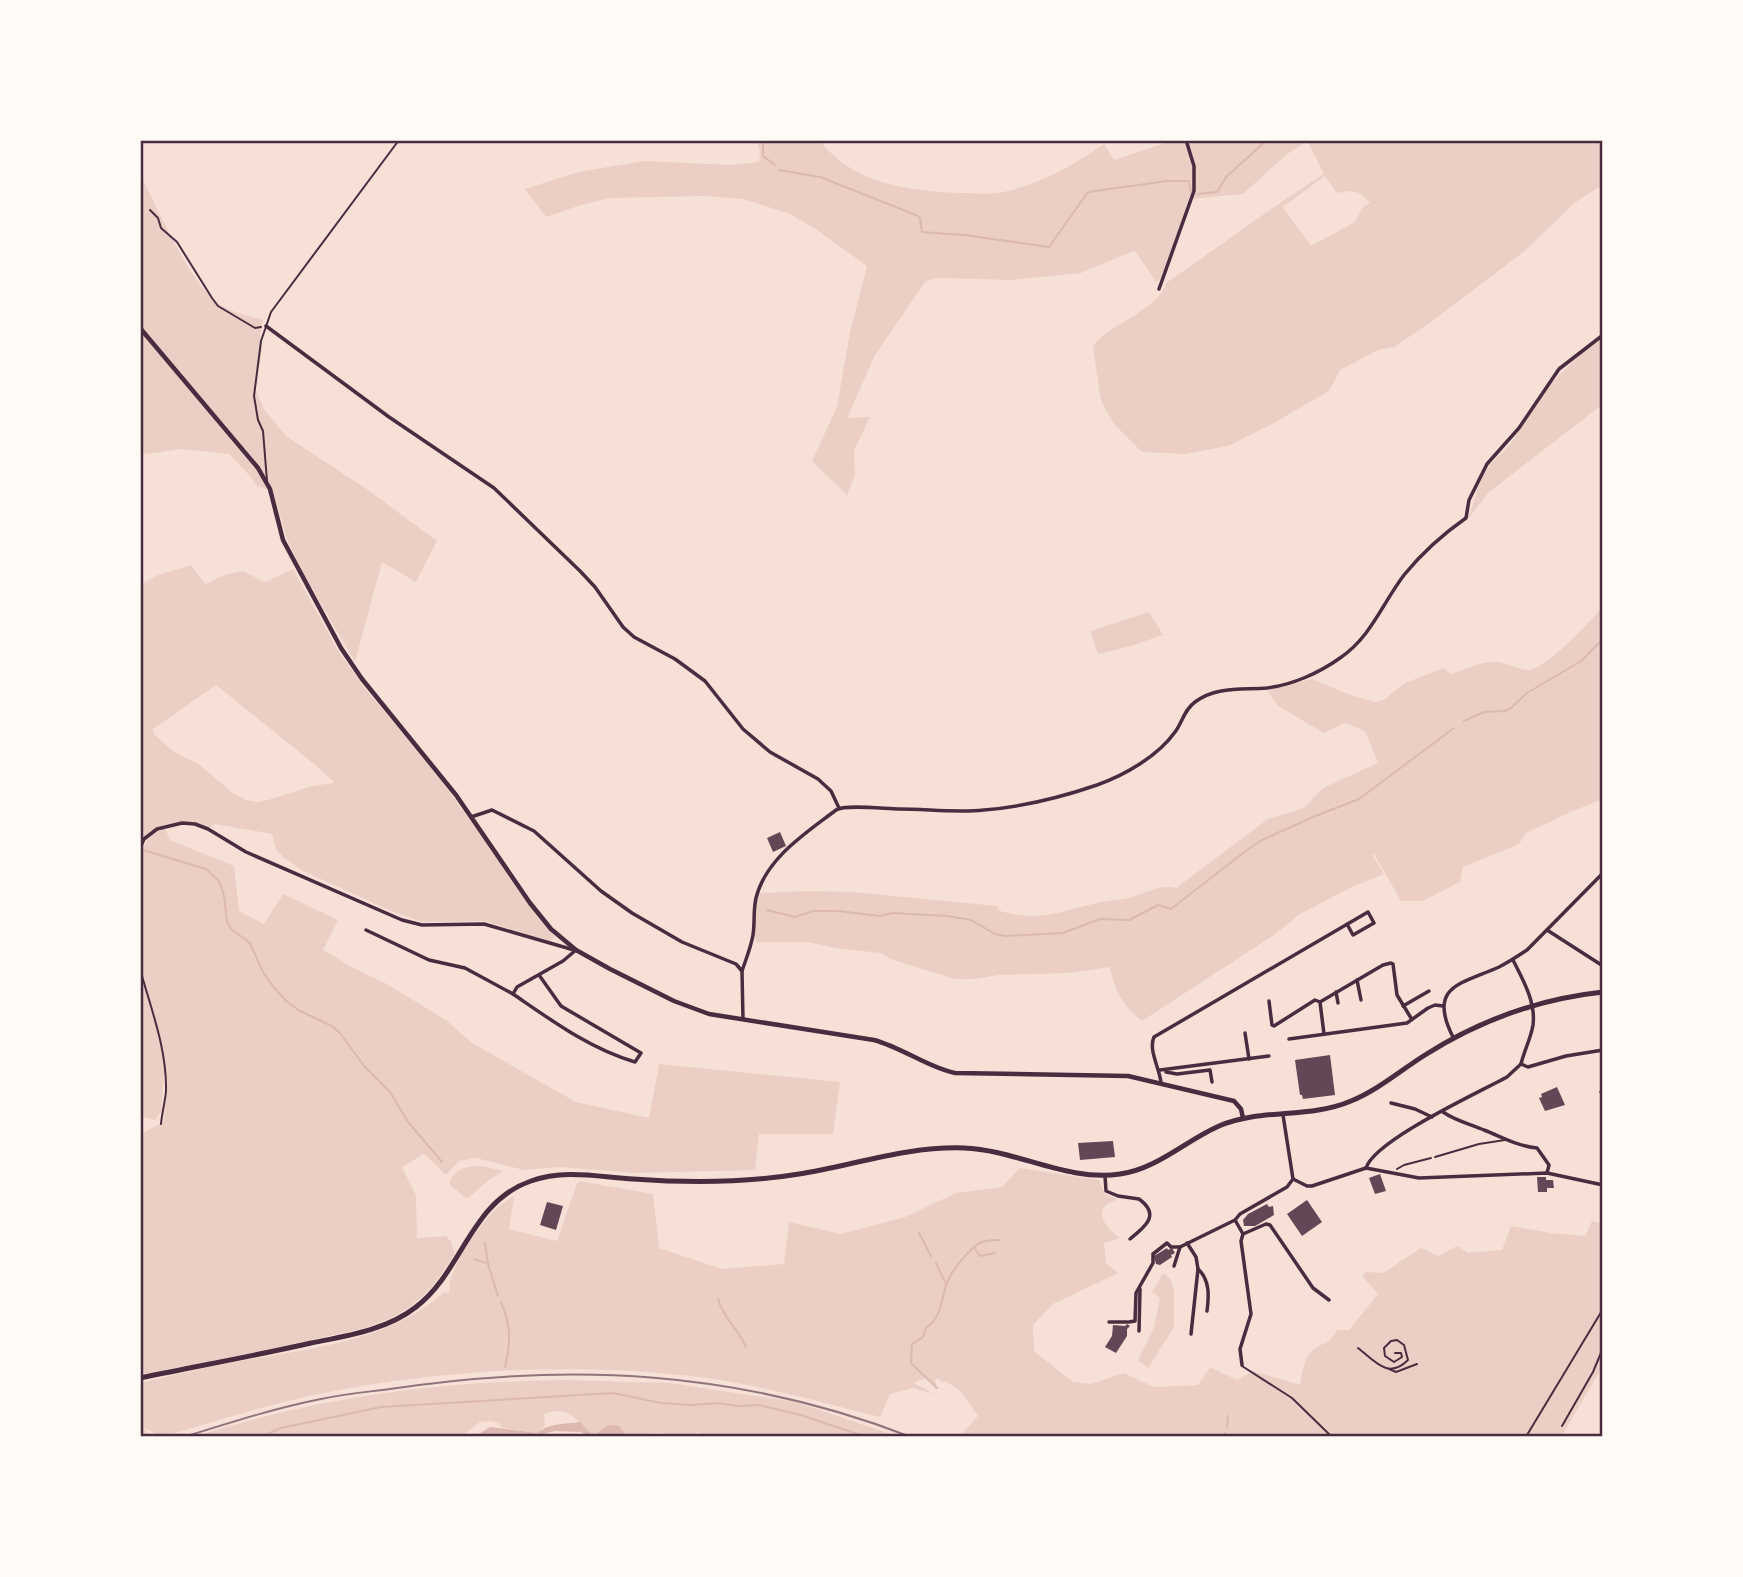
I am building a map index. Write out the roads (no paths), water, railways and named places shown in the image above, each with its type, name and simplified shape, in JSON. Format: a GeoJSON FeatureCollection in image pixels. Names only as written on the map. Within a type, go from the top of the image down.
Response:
{"type":"FeatureCollection","features":[{"type":"Feature","properties":{"kind":"main road"},"geometry":{"type":"LineString","coordinates":[[140,1378],[326,1340],[371,1329],[397,1319],[412,1310],[440,1284],[474,1227],[493,1204],[509,1191],[536,1179],[559,1174],[647,1180],[755,1179],[804,1173],[918,1150],[954,1148],[991,1152],[1079,1174],[1105,1176],[1133,1172],[1219,1126],[1243,1118],[1317,1111],[1352,1101],[1454,1038],[1518,1009],[1555,999],[1603,992]]}},
{"type":"Feature","properties":{"kind":"street"},"geometry":{"type":"LineString","coordinates":[[1159,289],[1194,191],[1194,166],[1186,140]]}},
{"type":"Feature","properties":{"kind":"street"},"geometry":{"type":"LineString","coordinates":[[265,326],[494,488],[595,587],[623,627],[634,637],[675,659],[705,681],[743,729],[770,752],[818,779],[831,791],[839,808]]}},
{"type":"Feature","properties":{"kind":"street"},"geometry":{"type":"LineString","coordinates":[[140,328],[267,482],[283,540],[341,648],[362,679],[440,775],[530,903],[551,929],[576,950],[674,1002],[709,1014],[874,1040],[900,1048],[941,1069],[955,1073],[1128,1076],[1234,1101],[1241,1109],[1243,1118]]}},
{"type":"Feature","properties":{"kind":"street"},"geometry":{"type":"LineString","coordinates":[[743,1019],[742,971],[753,935],[755,906],[761,884],[775,863],[798,839],[839,808],[984,810],[1064,795],[1099,784],[1160,749],[1176,731],[1186,709],[1198,700],[1216,692],[1283,685],[1310,675],[1340,658],[1360,641],[1378,618],[1404,576],[1447,531],[1466,518],[1469,500],[1487,464],[1519,428],[1559,369],[1603,335]]}},
{"type":"Feature","properties":{"kind":"street"},"geometry":{"type":"LineString","coordinates":[[471,817],[492,810],[534,831],[601,891],[632,913],[682,942],[736,964],[742,971]]}},
{"type":"Feature","properties":{"kind":"street"},"geometry":{"type":"LineString","coordinates":[[140,848],[144,839],[157,829],[182,822],[195,824],[246,852],[402,919],[422,925],[484,924],[576,950]]}},
{"type":"Feature","properties":{"kind":"street"},"geometry":{"type":"LineString","coordinates":[[1454,1038],[1444,1018],[1443,1006],[1454,987],[1513,960],[1603,873]]}},
{"type":"Feature","properties":{"kind":"street"},"geometry":{"type":"LineString","coordinates":[[1161,1083],[1160,1070],[1152,1046],[1154,1038],[1347,924],[1368,912],[1374,923],[1353,935],[1347,924]]}},
{"type":"Feature","properties":{"kind":"street"},"geometry":{"type":"LineString","coordinates":[[366,930],[429,960],[465,968],[513,994],[552,1021],[604,1051],[635,1062],[641,1054],[561,1006],[539,975]]}},
{"type":"Feature","properties":{"kind":"street"},"geometry":{"type":"LineString","coordinates":[[1547,930],[1603,966]]}},
{"type":"Feature","properties":{"kind":"street"},"geometry":{"type":"LineString","coordinates":[[513,994],[517,987],[563,961],[576,950]]}},
{"type":"Feature","properties":{"kind":"street"},"geometry":{"type":"LineString","coordinates":[[1366,1168],[1369,1160],[1405,1133],[1507,1077],[1521,1064],[1531,1035],[1533,1005],[1513,960]]}},
{"type":"Feature","properties":{"kind":"street"},"geometry":{"type":"LineString","coordinates":[[1269,1001],[1274,1026],[1315,1000],[1320,1002],[1391,963],[1397,995],[1411,1018]]}},
{"type":"Feature","properties":{"kind":"street"},"geometry":{"type":"LineString","coordinates":[[1357,980],[1361,1000]]}},
{"type":"Feature","properties":{"kind":"street"},"geometry":{"type":"LineString","coordinates":[[1403,1006],[1429,991]]}},
{"type":"Feature","properties":{"kind":"street"},"geometry":{"type":"LineString","coordinates":[[1336,992],[1338,1003]]}},
{"type":"Feature","properties":{"kind":"street"},"geometry":{"type":"LineString","coordinates":[[1320,1002],[1324,1034]]}},
{"type":"Feature","properties":{"kind":"street"},"geometry":{"type":"LineString","coordinates":[[1289,1039],[1407,1023],[1431,1006],[1443,1006]]}},
{"type":"Feature","properties":{"kind":"street"},"geometry":{"type":"LineString","coordinates":[[1245,1032],[1249,1059]]}},
{"type":"Feature","properties":{"kind":"street"},"geometry":{"type":"LineString","coordinates":[[1521,1064],[1528,1067],[1566,1056],[1603,1050]]}},
{"type":"Feature","properties":{"kind":"street"},"geometry":{"type":"LineString","coordinates":[[1160,1070],[1269,1056]]}},
{"type":"Feature","properties":{"kind":"street"},"geometry":{"type":"LineString","coordinates":[[1160,1070],[1177,1074],[1210,1069],[1212,1082]]}},
{"type":"Feature","properties":{"kind":"street"},"geometry":{"type":"LineString","coordinates":[[1391,1103],[1415,1109],[1432,1118]]}},
{"type":"Feature","properties":{"kind":"street"},"geometry":{"type":"LineString","coordinates":[[1443,1112],[1454,1120],[1506,1140],[1537,1147],[1549,1165],[1547,1173]]}},
{"type":"Feature","properties":{"kind":"street"},"geometry":{"type":"LineString","coordinates":[[1109,1322],[1135,1321],[1136,1293],[1151,1267],[1153,1254],[1167,1243],[1171,1247],[1180,1247],[1236,1220],[1240,1214],[1288,1187],[1293,1179],[1283,1115]]}},
{"type":"Feature","properties":{"kind":"street"},"geometry":{"type":"LineString","coordinates":[[1293,1179],[1307,1186],[1366,1168],[1419,1178],[1547,1173],[1603,1185]]}},
{"type":"Feature","properties":{"kind":"street"},"geometry":{"type":"LineString","coordinates":[[1105,1176],[1106,1191],[1139,1199],[1150,1210],[1149,1221],[1145,1227],[1130,1239]]}},
{"type":"Feature","properties":{"kind":"street"},"geometry":{"type":"LineString","coordinates":[[1236,1220],[1243,1234],[1241,1241],[1251,1314],[1240,1349],[1242,1365]]}},
{"type":"Feature","properties":{"kind":"street"},"geometry":{"type":"LineString","coordinates":[[1243,1234],[1268,1224],[1313,1288],[1329,1300]]}},
{"type":"Feature","properties":{"kind":"street"},"geometry":{"type":"LineString","coordinates":[[1187,1243],[1196,1257],[1198,1269],[1191,1334]]}},
{"type":"Feature","properties":{"kind":"street"},"geometry":{"type":"LineString","coordinates":[[1174,1266],[1180,1247]]}},
{"type":"Feature","properties":{"kind":"street"},"geometry":{"type":"LineString","coordinates":[[1198,1269],[1208,1287],[1207,1311]]}},
{"type":"Feature","properties":{"kind":"street"},"geometry":{"type":"LineString","coordinates":[[1139,1287],[1139,1331]]}},
{"type":"Feature","properties":{"kind":"lane"},"geometry":{"type":"LineString","coordinates":[[267,482],[263,431],[254,397],[265,326],[271,312],[307,261],[399,140]]}},
{"type":"Feature","properties":{"kind":"lane"},"geometry":{"type":"LineString","coordinates":[[1435,1157],[1479,1144],[1506,1140]]}},
{"type":"Feature","properties":{"kind":"lane"},"geometry":{"type":"LineString","coordinates":[[1242,1365],[1292,1398],[1332,1437]]}},
{"type":"Feature","properties":{"kind":"waterway"},"geometry":{"type":"LineString","coordinates":[[763,140],[763,156],[775,165]]}},
{"type":"Feature","properties":{"kind":"waterway"},"geometry":{"type":"LineString","coordinates":[[1198,194],[1217,192],[1226,177],[1267,140]]}},
{"type":"Feature","properties":{"kind":"waterway"},"geometry":{"type":"LineString","coordinates":[[779,170],[820,177],[916,215],[920,218],[922,232],[1049,247],[1088,192],[1167,181],[1189,181],[1191,192]]}},
{"type":"Feature","properties":{"kind":"waterway"},"geometry":{"type":"LineString","coordinates":[[1464,721],[1484,712],[1511,708],[1527,693],[1581,661],[1603,639]]}},
{"type":"Feature","properties":{"kind":"waterway"},"geometry":{"type":"LineString","coordinates":[[767,910],[795,917],[813,911],[880,916],[892,913],[947,916],[971,920],[995,934],[1005,936],[1063,933],[1100,919],[1129,920],[1158,905],[1171,909],[1262,840],[1359,799],[1454,728]]}},
{"type":"Feature","properties":{"kind":"waterway"},"geometry":{"type":"LineString","coordinates":[[143,850],[206,869],[219,881],[227,922],[231,929],[250,943],[272,985],[286,1001],[300,1011],[332,1026],[340,1033],[364,1066],[390,1092],[408,1122],[442,1162]]}},
{"type":"Feature","properties":{"kind":"waterway"},"geometry":{"type":"LineString","coordinates":[[919,1233],[931,1256]]}},
{"type":"Feature","properties":{"kind":"waterway"},"geometry":{"type":"LineString","coordinates":[[937,1388],[911,1363],[912,1344],[923,1337],[926,1328],[937,1315],[947,1283],[963,1258],[980,1243],[1000,1240]]}},
{"type":"Feature","properties":{"kind":"waterway"},"geometry":{"type":"LineString","coordinates":[[485,1243],[498,1296]]}},
{"type":"Feature","properties":{"kind":"waterway"},"geometry":{"type":"LineString","coordinates":[[975,1249],[980,1256],[995,1253]]}},
{"type":"Feature","properties":{"kind":"waterway"},"geometry":{"type":"LineString","coordinates":[[474,1259],[486,1263]]}},
{"type":"Feature","properties":{"kind":"waterway"},"geometry":{"type":"LineString","coordinates":[[936,1263],[946,1284]]}},
{"type":"Feature","properties":{"kind":"waterway"},"geometry":{"type":"LineString","coordinates":[[718,1299],[723,1312],[746,1347]]}},
{"type":"Feature","properties":{"kind":"waterway"},"geometry":{"type":"LineString","coordinates":[[501,1302],[509,1334],[505,1367]]}},
{"type":"Feature","properties":{"kind":"waterway"},"geometry":{"type":"LineString","coordinates":[[261,1437],[281,1428],[381,1407],[613,1393],[661,1403],[759,1405],[801,1415],[866,1437]]}},
{"type":"Feature","properties":{"kind":"waterway"},"geometry":{"type":"LineString","coordinates":[[1227,1428],[1228,1416]]}},
{"type":"Feature","properties":{"kind":"waterway"},"geometry":{"type":"LineString","coordinates":[[1222,1437],[1225,1433]]}},
{"type":"Feature","properties":{"kind":"railway"},"geometry":{"type":"LineString","coordinates":[[184,1437],[269,1411],[338,1396],[458,1381],[589,1375],[718,1385],[782,1397],[911,1437]]}}]}
